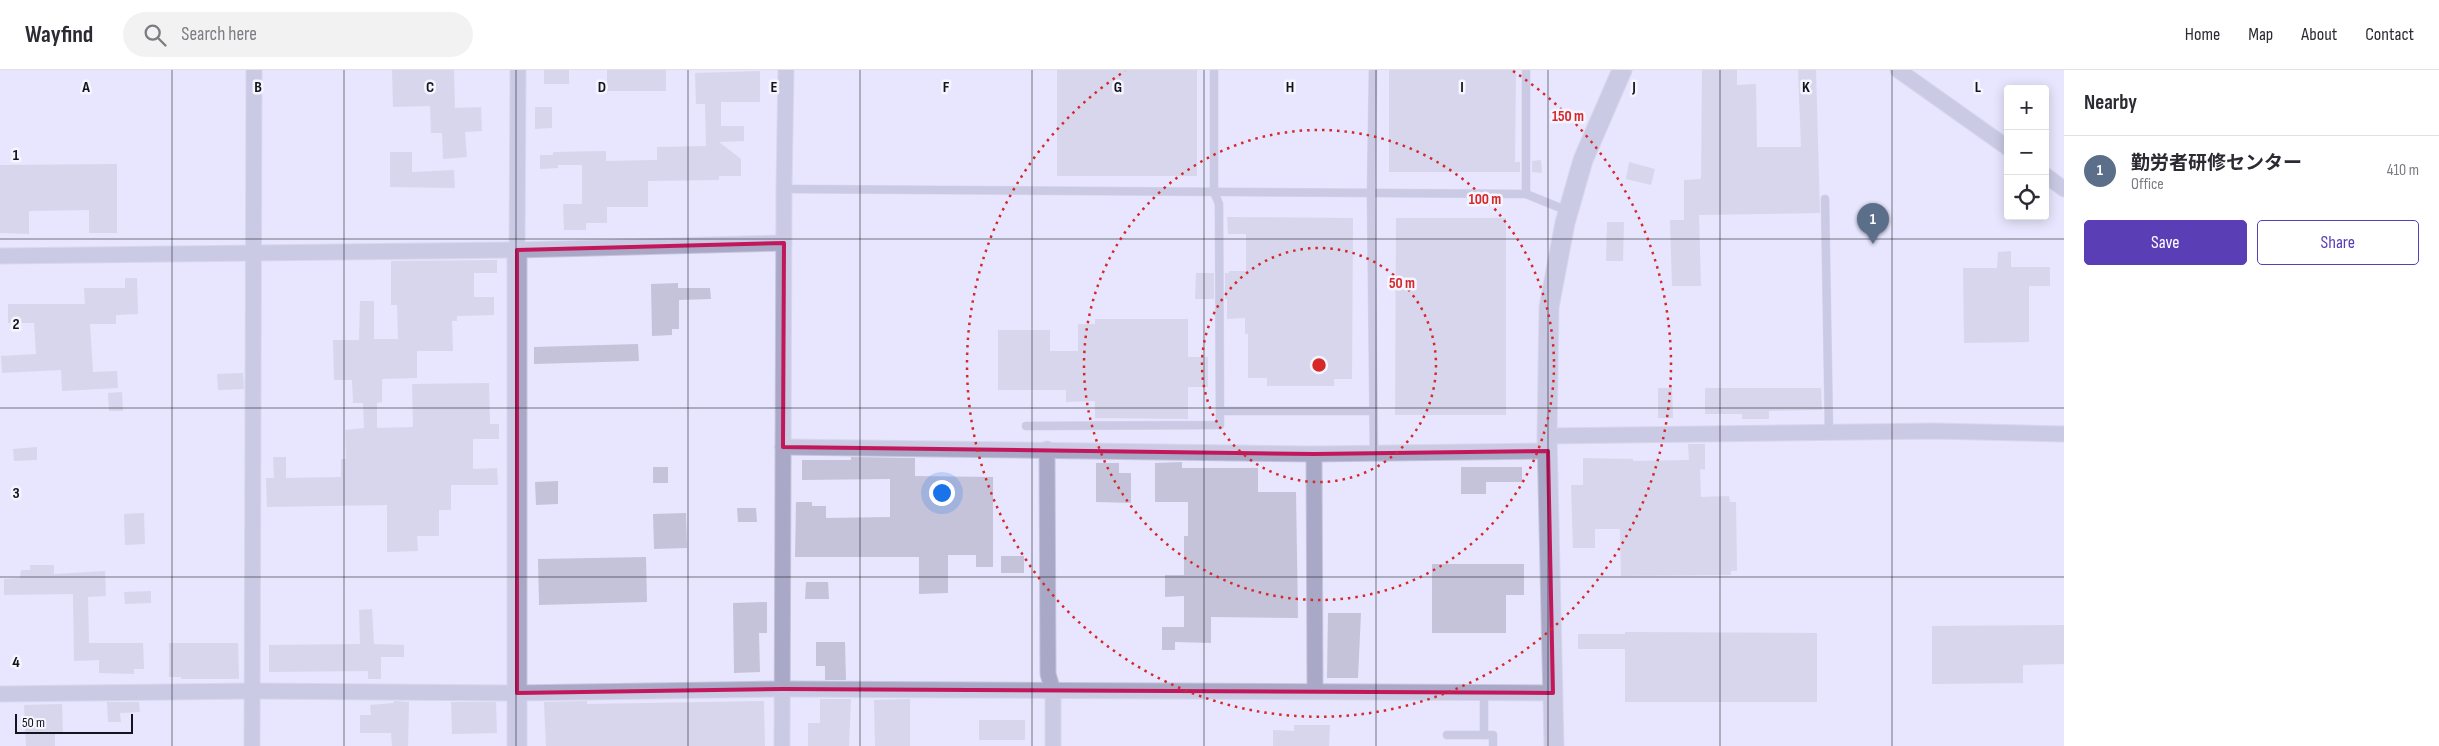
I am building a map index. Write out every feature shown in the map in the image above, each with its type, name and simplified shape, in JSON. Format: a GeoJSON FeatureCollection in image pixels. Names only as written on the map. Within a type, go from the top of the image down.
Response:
{"type":"FeatureCollection","features":[{"type":"Feature","properties":{"kind":"street"},"geometry":{"type":"LineString","coordinates":[[252,746],[254,70]]}},
{"type":"Feature","properties":{"kind":"street"},"geometry":{"type":"LineString","coordinates":[[518,70],[518,746]]}},
{"type":"Feature","properties":{"kind":"street"},"geometry":{"type":"LineString","coordinates":[[782,746],[786,70]]}},
{"type":"Feature","properties":{"kind":"street"},"geometry":{"type":"LineString","coordinates":[[1554,746],[1547,443],[1549,307],[1568,210],[1582,160],[1622,70]]}},
{"type":"Feature","properties":{"kind":"street"},"geometry":{"type":"LineString","coordinates":[[1898,70],[2004,145]]}},
{"type":"Feature","properties":{"kind":"street"},"geometry":{"type":"LineString","coordinates":[[2049,178],[2064,189]]}},
{"type":"Feature","properties":{"kind":"street"},"geometry":{"type":"LineString","coordinates":[[0,256],[517,250],[784,243]]}},
{"type":"Feature","properties":{"kind":"street"},"geometry":{"type":"LineString","coordinates":[[783,447],[1374,454],[1547,443],[1829,432],[2064,434]]}},
{"type":"Feature","properties":{"kind":"street"},"geometry":{"type":"LineString","coordinates":[[1046,449],[1048,674],[1053,691],[1053,746]]}},
{"type":"Feature","properties":{"kind":"street"},"geometry":{"type":"LineString","coordinates":[[1314,454],[1315,690]]}},
{"type":"Feature","properties":{"kind":"street"},"geometry":{"type":"LineString","coordinates":[[0,694],[253,691],[518,693],[783,689],[1315,690],[1553,693]]}},
{"type":"Feature","properties":{"kind":"lane"},"geometry":{"type":"LineString","coordinates":[[1026,426],[1220,425],[1219,204],[1214,192],[1214,70]]}},
{"type":"Feature","properties":{"kind":"lane"},"geometry":{"type":"LineString","coordinates":[[1373,70],[1374,454]]}},
{"type":"Feature","properties":{"kind":"lane"},"geometry":{"type":"LineString","coordinates":[[1526,70],[1526,194]]}},
{"type":"Feature","properties":{"kind":"lane"},"geometry":{"type":"LineString","coordinates":[[784,189],[1526,194],[1568,210]]}},
{"type":"Feature","properties":{"kind":"lane"},"geometry":{"type":"LineString","coordinates":[[1825,199],[1829,432]]}},
{"type":"Feature","properties":{"kind":"lane"},"geometry":{"type":"LineString","coordinates":[[1220,411],[1373,411]]}},
{"type":"Feature","properties":{"kind":"lane"},"geometry":{"type":"LineString","coordinates":[[1484,691],[1484,735]]}},
{"type":"Feature","properties":{"kind":"lane"},"geometry":{"type":"LineString","coordinates":[[1447,735],[1493,735],[1493,746]]}},
{"type":"Feature","properties":{"kind":"highlighted area"},"geometry":{"type":"Polygon","coordinates":[[[784,243],[783,447],[1314,454],[1548,451],[1553,693],[783,689],[517,693],[517,250],[784,243]]]}},
{"type":"Feature","properties":{"kind":"building"},"geometry":{"type":"Polygon","coordinates":[[[392,70],[454,70],[455,108],[481,107],[482,131],[465,132],[467,157],[443,159],[442,133],[431,133],[430,106],[393,107],[392,70]]]}},
{"type":"Feature","properties":{"kind":"building"},"geometry":{"type":"Polygon","coordinates":[[[544,70],[569,70],[569,84],[544,84],[544,70]]]}},
{"type":"Feature","properties":{"kind":"building"},"geometry":{"type":"Polygon","coordinates":[[[607,70],[666,70],[666,91],[607,91],[607,70]]]}},
{"type":"Feature","properties":{"kind":"building"},"geometry":{"type":"Polygon","coordinates":[[[1057,70],[1197,70],[1197,176],[1057,176],[1057,70]]]}},
{"type":"Feature","properties":{"kind":"building"},"geometry":{"type":"Polygon","coordinates":[[[1389,70],[1516,70],[1515,162],[1520,162],[1520,172],[1389,172],[1389,70]]]}},
{"type":"Feature","properties":{"kind":"building"},"geometry":{"type":"Polygon","coordinates":[[[1702,70],[1737,70],[1737,85],[1756,84],[1757,147],[1801,147],[1798,70],[1816,70],[1820,213],[1699,215],[1701,286],[1672,286],[1670,220],[1684,220],[1684,180],[1701,179],[1702,70]]]}},
{"type":"Feature","properties":{"kind":"building"},"geometry":{"type":"Polygon","coordinates":[[[760,71],[760,102],[721,102],[721,126],[744,126],[744,141],[719,142],[741,159],[741,176],[719,176],[719,180],[648,181],[648,207],[607,207],[607,223],[586,223],[586,230],[564,230],[563,204],[582,204],[582,165],[558,165],[558,168],[540,169],[540,155],[553,155],[553,152],[606,151],[606,161],[657,160],[657,147],[706,146],[705,104],[696,104],[695,73],[760,71]]]}},
{"type":"Feature","properties":{"kind":"building"},"geometry":{"type":"Polygon","coordinates":[[[535,107],[552,107],[552,128],[535,129],[535,107]]]}},
{"type":"Feature","properties":{"kind":"building"},"geometry":{"type":"Polygon","coordinates":[[[390,152],[412,152],[412,172],[454,170],[455,188],[390,187],[390,152]]]}},
{"type":"Feature","properties":{"kind":"building"},"geometry":{"type":"Polygon","coordinates":[[[1541,160],[1542,173],[1532,172],[1532,161],[1541,160]]]}},
{"type":"Feature","properties":{"kind":"building"},"geometry":{"type":"Polygon","coordinates":[[[1629,162],[1655,169],[1651,185],[1626,179],[1629,162]]]}},
{"type":"Feature","properties":{"kind":"building"},"geometry":{"type":"Polygon","coordinates":[[[117,164],[117,233],[89,233],[89,210],[29,211],[29,234],[0,233],[0,165],[117,164]]]}},
{"type":"Feature","properties":{"kind":"building"},"geometry":{"type":"Polygon","coordinates":[[[1227,217],[1353,218],[1352,379],[1334,379],[1334,386],[1267,386],[1267,378],[1248,378],[1248,334],[1245,334],[1245,318],[1227,319],[1227,299],[1225,299],[1225,273],[1229,273],[1229,271],[1246,271],[1246,234],[1228,234],[1227,217]]]}},
{"type":"Feature","properties":{"kind":"building"},"geometry":{"type":"Polygon","coordinates":[[[1396,218],[1506,218],[1506,415],[1395,415],[1396,218]]]}},
{"type":"Feature","properties":{"kind":"building"},"geometry":{"type":"Polygon","coordinates":[[[1607,222],[1624,222],[1623,261],[1606,261],[1607,222]]]}},
{"type":"Feature","properties":{"kind":"building"},"geometry":{"type":"Polygon","coordinates":[[[2011,251],[2011,267],[2050,267],[2050,286],[2029,286],[2029,342],[1964,343],[1963,268],[1997,268],[1998,252],[2011,251]]]}},
{"type":"Feature","properties":{"kind":"building"},"geometry":{"type":"Polygon","coordinates":[[[497,260],[497,273],[474,273],[474,297],[494,297],[494,315],[457,316],[457,321],[452,321],[453,351],[417,351],[417,378],[382,379],[382,402],[377,403],[377,428],[413,427],[412,384],[489,383],[490,424],[499,424],[499,439],[473,439],[473,469],[497,468],[498,485],[451,485],[451,510],[439,510],[439,536],[417,536],[418,551],[387,552],[387,505],[267,507],[266,478],[274,478],[273,457],[286,457],[286,478],[341,477],[341,459],[346,459],[345,430],[364,428],[363,403],[353,403],[352,380],[334,380],[333,340],[359,340],[360,301],[374,301],[374,339],[398,339],[397,305],[391,305],[391,261],[497,260]]]}},
{"type":"Feature","properties":{"kind":"building"},"geometry":{"type":"Polygon","coordinates":[[[1196,273],[1214,273],[1214,299],[1195,299],[1196,273]]]}},
{"type":"Feature","properties":{"kind":"building"},"geometry":{"type":"Polygon","coordinates":[[[125,278],[137,278],[138,314],[116,315],[116,324],[90,324],[93,372],[117,371],[118,388],[62,391],[61,370],[2,373],[1,356],[36,354],[34,323],[8,323],[8,304],[85,304],[84,288],[125,288],[125,278]]]}},
{"type":"Feature","properties":{"kind":"building"},"geometry":{"type":"Polygon","coordinates":[[[678,283],[678,288],[710,288],[711,299],[679,300],[679,329],[672,329],[672,335],[652,336],[651,284],[678,283]]]}},
{"type":"Feature","properties":{"kind":"building"},"geometry":{"type":"Polygon","coordinates":[[[1095,319],[1188,319],[1188,357],[1208,357],[1208,387],[1188,387],[1188,419],[1095,418],[1095,401],[1066,402],[1066,390],[998,390],[998,330],[1050,330],[1050,351],[1078,351],[1078,324],[1095,324],[1095,319]]]}},
{"type":"Feature","properties":{"kind":"building"},"geometry":{"type":"Polygon","coordinates":[[[638,344],[639,361],[534,364],[534,347],[638,344]]]}},
{"type":"Feature","properties":{"kind":"building"},"geometry":{"type":"Polygon","coordinates":[[[243,373],[244,389],[218,390],[217,374],[243,373]]]}},
{"type":"Feature","properties":{"kind":"building"},"geometry":{"type":"Polygon","coordinates":[[[1658,388],[1672,388],[1673,418],[1658,418],[1658,388]]]}},
{"type":"Feature","properties":{"kind":"building"},"geometry":{"type":"Polygon","coordinates":[[[1705,388],[1821,388],[1822,410],[1769,411],[1769,419],[1742,419],[1742,414],[1705,414],[1705,388]]]}},
{"type":"Feature","properties":{"kind":"building"},"geometry":{"type":"Polygon","coordinates":[[[122,392],[123,411],[109,411],[108,393],[122,392]]]}},
{"type":"Feature","properties":{"kind":"building"},"geometry":{"type":"Polygon","coordinates":[[[1688,444],[1705,444],[1705,470],[1700,469],[1701,497],[1729,496],[1730,502],[1736,502],[1737,571],[1731,571],[1731,575],[1621,576],[1620,529],[1595,529],[1595,548],[1573,548],[1571,485],[1583,485],[1583,458],[1633,459],[1633,461],[1689,460],[1688,444]]]}},
{"type":"Feature","properties":{"kind":"building"},"geometry":{"type":"Polygon","coordinates":[[[37,447],[37,460],[14,461],[13,449],[37,447]]]}},
{"type":"Feature","properties":{"kind":"building"},"geometry":{"type":"Polygon","coordinates":[[[851,457],[915,458],[915,476],[993,477],[993,567],[976,567],[976,555],[948,555],[948,593],[919,594],[919,557],[795,557],[796,502],[812,502],[812,506],[826,506],[826,518],[890,517],[890,479],[802,480],[802,460],[851,460],[851,457]]]}},
{"type":"Feature","properties":{"kind":"building"},"geometry":{"type":"Polygon","coordinates":[[[1182,462],[1182,468],[1258,468],[1258,492],[1296,492],[1298,618],[1211,617],[1211,643],[1175,642],[1175,650],[1162,650],[1162,627],[1184,627],[1184,596],[1165,597],[1165,575],[1184,575],[1184,536],[1188,536],[1188,502],[1155,502],[1155,463],[1182,462]]]}},
{"type":"Feature","properties":{"kind":"building"},"geometry":{"type":"Polygon","coordinates":[[[1096,463],[1119,463],[1119,473],[1131,473],[1131,503],[1096,502],[1096,463]]]}},
{"type":"Feature","properties":{"kind":"building"},"geometry":{"type":"Polygon","coordinates":[[[653,467],[668,467],[668,483],[653,483],[653,467]]]}},
{"type":"Feature","properties":{"kind":"building"},"geometry":{"type":"Polygon","coordinates":[[[1461,467],[1522,467],[1522,482],[1486,482],[1486,494],[1461,494],[1461,467]]]}},
{"type":"Feature","properties":{"kind":"building"},"geometry":{"type":"Polygon","coordinates":[[[558,481],[558,504],[536,505],[535,482],[558,481]]]}},
{"type":"Feature","properties":{"kind":"building"},"geometry":{"type":"Polygon","coordinates":[[[737,508],[756,508],[757,522],[738,522],[737,508]]]}},
{"type":"Feature","properties":{"kind":"building"},"geometry":{"type":"Polygon","coordinates":[[[144,513],[145,544],[125,545],[124,514],[144,513]]]}},
{"type":"Feature","properties":{"kind":"building"},"geometry":{"type":"Polygon","coordinates":[[[686,513],[687,548],[654,549],[653,514],[686,513]]]}},
{"type":"Feature","properties":{"kind":"building"},"geometry":{"type":"Polygon","coordinates":[[[1001,556],[1024,556],[1024,573],[1001,573],[1001,556]]]}},
{"type":"Feature","properties":{"kind":"building"},"geometry":{"type":"Polygon","coordinates":[[[646,557],[647,602],[539,605],[538,559],[646,557]]]}},
{"type":"Feature","properties":{"kind":"building"},"geometry":{"type":"Polygon","coordinates":[[[1432,564],[1524,564],[1524,595],[1506,595],[1506,633],[1432,633],[1432,564]]]}},
{"type":"Feature","properties":{"kind":"building"},"geometry":{"type":"Polygon","coordinates":[[[30,565],[54,565],[54,574],[105,571],[106,596],[88,597],[89,643],[143,643],[144,669],[134,669],[134,674],[99,673],[99,660],[74,661],[73,594],[4,595],[4,579],[20,578],[21,570],[30,570],[30,565]]]}},
{"type":"Feature","properties":{"kind":"building"},"geometry":{"type":"Polygon","coordinates":[[[806,582],[828,582],[829,599],[805,599],[806,582]]]}},
{"type":"Feature","properties":{"kind":"building"},"geometry":{"type":"Polygon","coordinates":[[[151,591],[151,603],[125,604],[124,592],[151,591]]]}},
{"type":"Feature","properties":{"kind":"building"},"geometry":{"type":"Polygon","coordinates":[[[767,602],[767,633],[759,633],[760,672],[734,673],[733,603],[767,602]]]}},
{"type":"Feature","properties":{"kind":"building"},"geometry":{"type":"Polygon","coordinates":[[[372,609],[374,644],[404,645],[404,657],[381,657],[381,679],[368,679],[368,671],[269,672],[269,645],[360,644],[359,610],[372,609]]]}},
{"type":"Feature","properties":{"kind":"building"},"geometry":{"type":"Polygon","coordinates":[[[1328,613],[1361,613],[1358,678],[1327,678],[1328,613]]]}},
{"type":"Feature","properties":{"kind":"building"},"geometry":{"type":"Polygon","coordinates":[[[2064,625],[2064,664],[2023,665],[2023,683],[1932,684],[1932,626],[2064,625]]]}},
{"type":"Feature","properties":{"kind":"building"},"geometry":{"type":"Polygon","coordinates":[[[1625,632],[1817,633],[1817,702],[1625,702],[1625,649],[1578,649],[1578,634],[1625,634],[1625,632]]]}},
{"type":"Feature","properties":{"kind":"building"},"geometry":{"type":"Polygon","coordinates":[[[816,642],[845,642],[846,680],[825,680],[825,666],[816,666],[816,642]]]}},
{"type":"Feature","properties":{"kind":"building"},"geometry":{"type":"Polygon","coordinates":[[[169,643],[238,643],[239,679],[181,679],[181,677],[169,677],[169,643]]]}},
{"type":"Feature","properties":{"kind":"building"},"geometry":{"type":"Polygon","coordinates":[[[820,699],[851,699],[849,746],[808,746],[808,723],[820,723],[820,699]]]}},
{"type":"Feature","properties":{"kind":"building"},"geometry":{"type":"Polygon","coordinates":[[[910,699],[910,746],[875,746],[874,700],[910,699]]]}},
{"type":"Feature","properties":{"kind":"building"},"geometry":{"type":"Polygon","coordinates":[[[394,701],[409,702],[408,746],[392,746],[391,733],[360,733],[360,715],[371,715],[370,705],[393,703],[394,701]]]}},
{"type":"Feature","properties":{"kind":"building"},"geometry":{"type":"Polygon","coordinates":[[[587,701],[587,704],[764,701],[765,746],[546,746],[544,702],[587,701]]]}},
{"type":"Feature","properties":{"kind":"building"},"geometry":{"type":"Polygon","coordinates":[[[107,702],[139,702],[140,712],[120,713],[121,722],[108,722],[107,702]]]}},
{"type":"Feature","properties":{"kind":"building"},"geometry":{"type":"Polygon","coordinates":[[[451,702],[496,702],[497,733],[452,734],[451,702]]]}},
{"type":"Feature","properties":{"kind":"building"},"geometry":{"type":"Polygon","coordinates":[[[62,704],[63,733],[55,733],[55,746],[26,746],[24,705],[62,704]]]}},
{"type":"Feature","properties":{"kind":"building"},"geometry":{"type":"Polygon","coordinates":[[[979,720],[1025,720],[1025,740],[979,740],[979,720]]]}},
{"type":"Feature","properties":{"kind":"building"},"geometry":{"type":"Polygon","coordinates":[[[1294,725],[1330,725],[1329,746],[1273,746],[1273,730],[1294,731],[1294,725]]]}},
{"type":"Feature","properties":{"kind":"place","name":"勤労者研修センター"},"geometry":{"type":"Point","coordinates":[1873,244]}}]}
